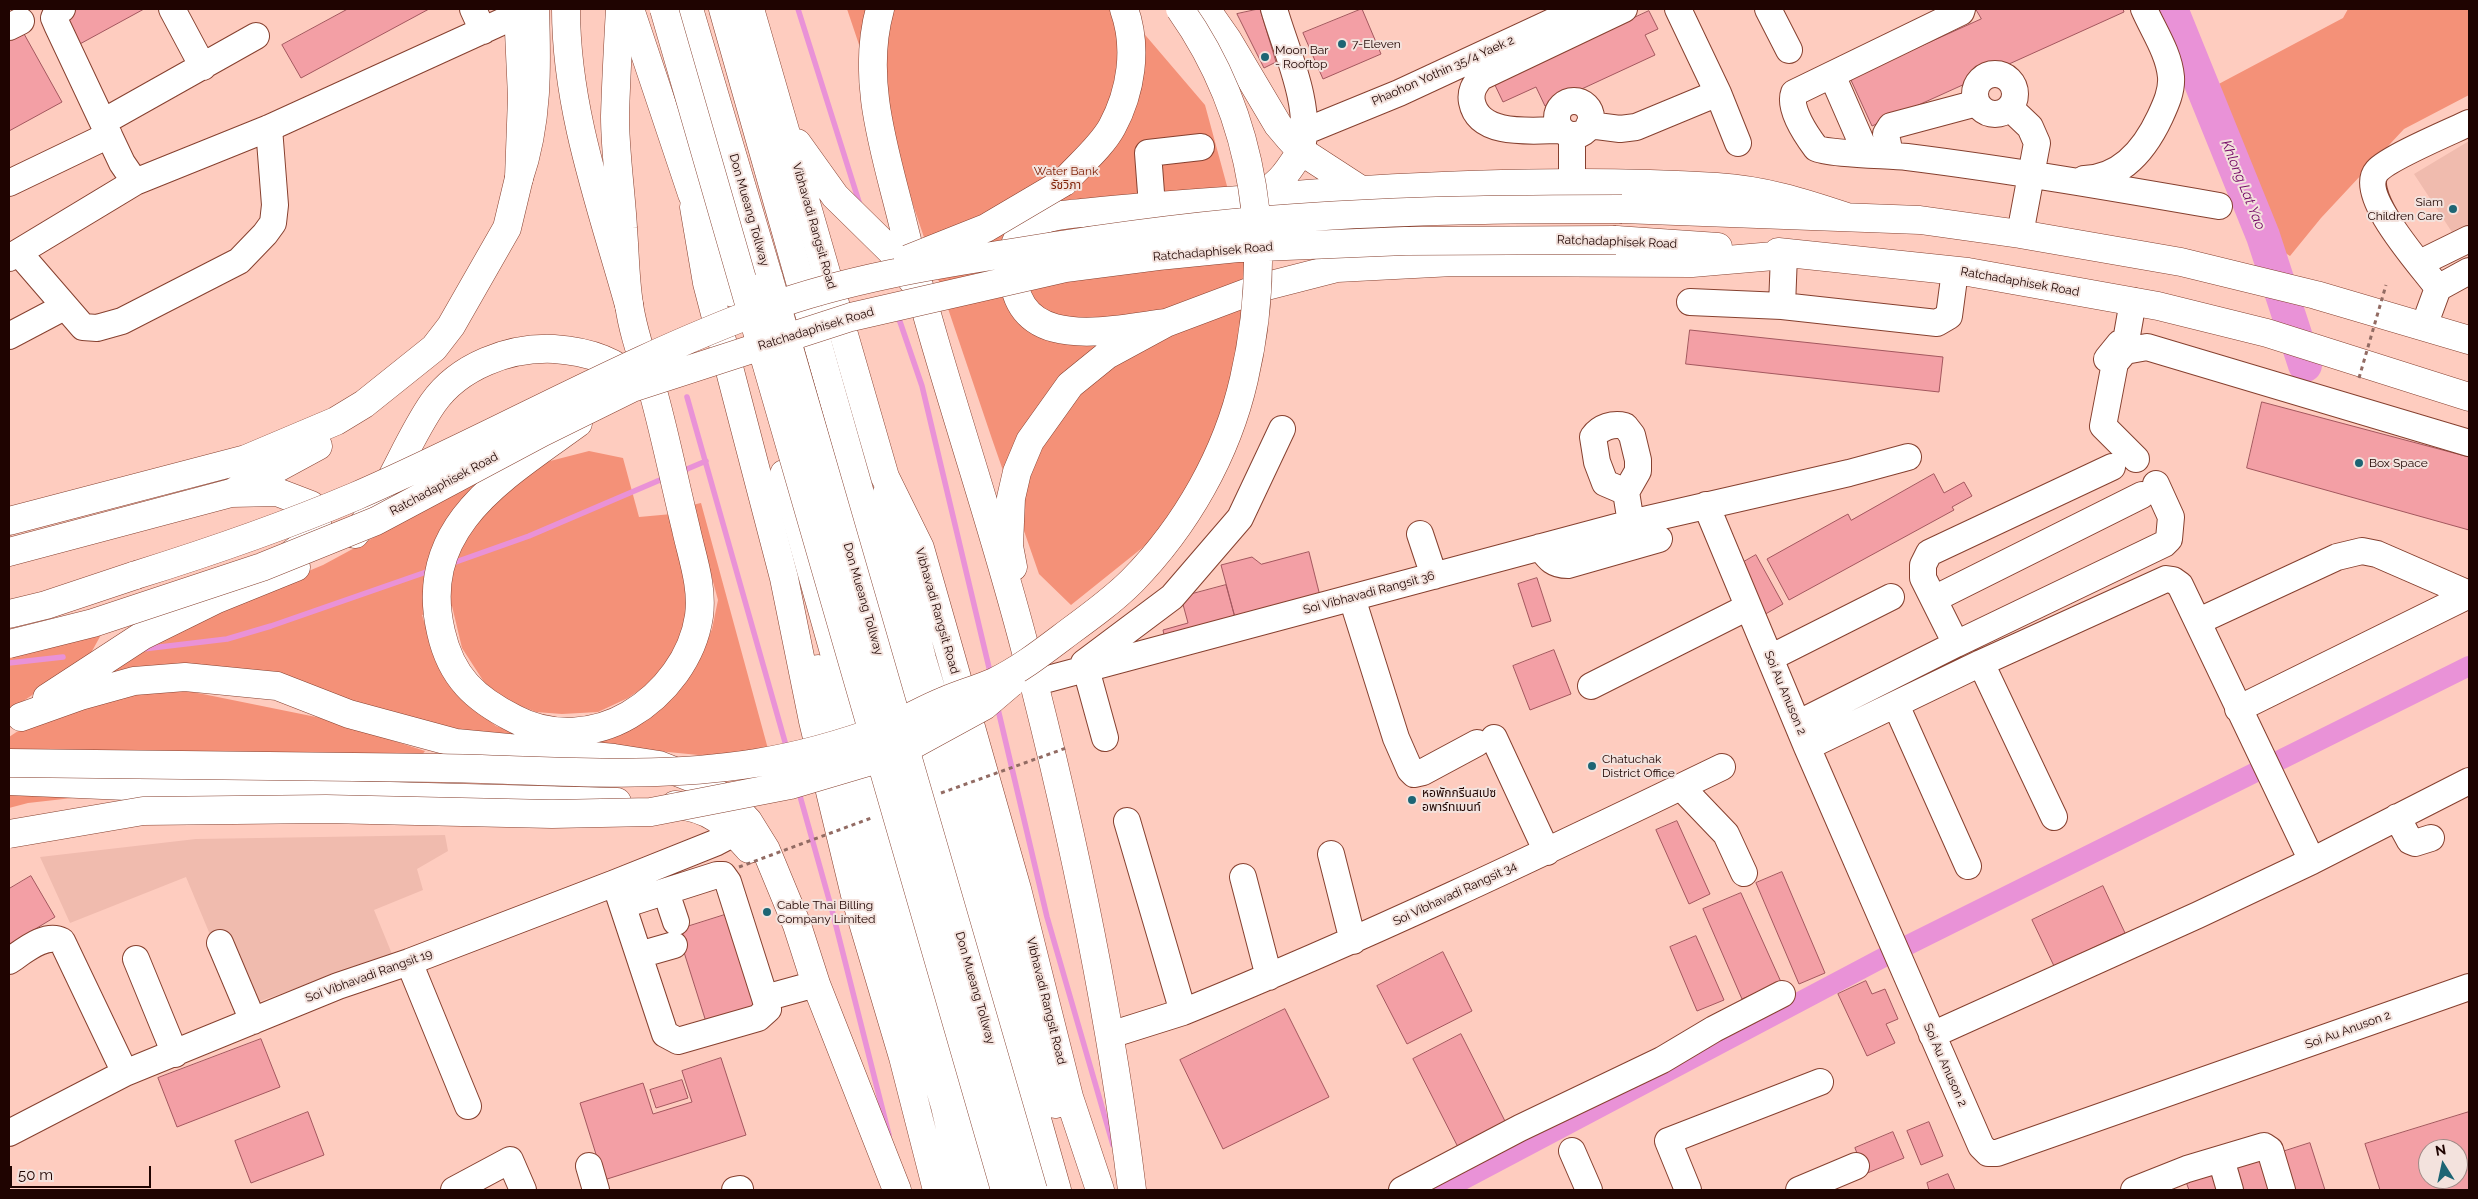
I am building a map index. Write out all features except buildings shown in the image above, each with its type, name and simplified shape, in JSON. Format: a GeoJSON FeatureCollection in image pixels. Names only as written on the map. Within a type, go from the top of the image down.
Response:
{"type":"FeatureCollection","features":[{"type":"Feature","properties":{"kind":"main road"},"geometry":{"type":"LineString","coordinates":[[566,9],[569,61],[576,111],[665,438],[699,594],[699,614],[694,640],[666,686],[655,697],[616,722],[595,730],[533,728],[474,695],[463,682],[449,658],[438,614],[438,569],[458,524],[481,497],[608,399]]}},
{"type":"Feature","properties":{"kind":"main road"},"geometry":{"type":"LineString","coordinates":[[620,9],[615,119],[629,305]]}},
{"type":"Feature","properties":{"kind":"main road"},"geometry":{"type":"LineString","coordinates":[[630,9],[692,194],[725,266],[907,905],[985,1190]]}},
{"type":"Feature","properties":{"kind":"main road","name":"Don Mueang Tollway"},"geometry":{"type":"LineString","coordinates":[[664,9],[1005,1190]]}},
{"type":"Feature","properties":{"kind":"main road","name":"Don Mueang Tollway"},"geometry":{"type":"LineString","coordinates":[[689,9],[874,636],[1033,1190]]}},
{"type":"Feature","properties":{"kind":"main road"},"geometry":{"type":"LineString","coordinates":[[723,9],[1057,1190]]}},
{"type":"Feature","properties":{"kind":"main road","name":"Vibhavadi Rangsit Road"},"geometry":{"type":"LineString","coordinates":[[750,9],[885,477],[920,548],[1017,889],[1069,1097],[1100,1190]]}},
{"type":"Feature","properties":{"kind":"main road"},"geometry":{"type":"LineString","coordinates":[[880,9],[873,45],[873,83],[879,130],[920,292],[1029,665],[1076,854],[1110,1035],[1132,1190]]}},
{"type":"Feature","properties":{"kind":"main road"},"geometry":{"type":"LineString","coordinates":[[841,285],[986,228],[1064,182],[1111,129],[1124,100],[1132,55],[1124,9]]}},
{"type":"Feature","properties":{"kind":"main road"},"geometry":{"type":"LineString","coordinates":[[9,834],[143,811],[326,809],[552,814],[651,812],[745,796],[790,785],[898,753],[984,706],[1005,690],[1029,665],[1104,606],[1131,582],[1159,551],[1190,509],[1229,430],[1253,342],[1258,305],[1260,262],[1257,216],[1246,155],[1224,87],[1204,46],[1180,9]]}},
{"type":"Feature","properties":{"kind":"main road"},"geometry":{"type":"LineString","coordinates":[[1206,9],[1227,39],[1278,125],[1304,141],[1361,190]]}},
{"type":"Feature","properties":{"kind":"main road"},"geometry":{"type":"LineString","coordinates":[[9,521],[246,459],[336,421],[364,404],[434,348],[451,326],[507,228],[532,133],[536,80],[524,10]]}},
{"type":"Feature","properties":{"kind":"main road"},"geometry":{"type":"LineString","coordinates":[[785,128],[835,196],[858,221],[882,242],[908,273],[920,292]]}},
{"type":"Feature","properties":{"kind":"main road"},"geometry":{"type":"LineString","coordinates":[[1244,200],[1273,188],[1284,178],[1304,141]]}},
{"type":"Feature","properties":{"kind":"main road"},"geometry":{"type":"LineString","coordinates":[[1166,323],[1082,332],[1056,330],[1041,324],[1027,311],[1018,295],[1013,266],[1015,241],[1022,230],[1043,219],[1152,206],[1361,190],[1488,185],[1572,184],[1719,188],[1785,196],[1847,217]]}},
{"type":"Feature","properties":{"kind":"main road"},"geometry":{"type":"LineString","coordinates":[[692,194],[706,283],[784,578],[813,721],[856,899],[903,1057],[937,1190]]}},
{"type":"Feature","properties":{"kind":"main road","name":"Ratchadaphisek Road"},"geometry":{"type":"LineString","coordinates":[[9,614],[46,605],[217,549],[355,496],[656,352],[769,307],[841,285],[971,259],[1063,244],[1235,223],[1297,217],[1468,210],[1622,209],[1920,220],[2020,234],[2181,262],[2316,295],[2469,340]]}},
{"type":"Feature","properties":{"kind":"main road","name":"Ratchadaphisek Road"},"geometry":{"type":"LineString","coordinates":[[9,644],[93,623],[262,567],[297,553],[376,521],[608,399],[632,388],[698,365],[851,317],[1065,268],[1158,256],[1238,248],[1405,241],[1616,240],[1790,254],[1955,271],[2218,319],[2278,336],[2469,397]]}},
{"type":"Feature","properties":{"kind":"main road"},"geometry":{"type":"LineString","coordinates":[[1029,665],[1009,546],[1011,498],[1018,472],[1030,441],[1070,385],[1108,355],[1166,323],[1259,288],[1338,268],[1453,262],[1692,263],[1790,254]]}},
{"type":"Feature","properties":{"kind":"main road"},"geometry":{"type":"LineString","coordinates":[[15,721],[106,658],[142,636],[181,616],[318,558],[355,534],[380,501],[434,401],[451,384],[467,372],[490,360],[515,352],[541,349],[567,350],[590,355],[613,363],[631,376],[655,401]]}},
{"type":"Feature","properties":{"kind":"main road"},"geometry":{"type":"LineString","coordinates":[[9,552],[231,493],[349,429],[381,405],[410,369]]}},
{"type":"Feature","properties":{"kind":"main road"},"geometry":{"type":"LineString","coordinates":[[885,477],[890,532],[898,570],[1048,1088],[1088,1190]]}},
{"type":"Feature","properties":{"kind":"main road"},"geometry":{"type":"LineString","coordinates":[[231,493],[277,492],[284,494],[311,506],[317,521],[315,529],[307,540],[259,583]]}},
{"type":"Feature","properties":{"kind":"main road"},"geometry":{"type":"LineString","coordinates":[[9,598],[136,575]]}},
{"type":"Feature","properties":{"kind":"main road"},"geometry":{"type":"LineString","coordinates":[[784,578],[825,689],[945,1106],[961,1190]]}},
{"type":"Feature","properties":{"kind":"main road"},"geometry":{"type":"LineString","coordinates":[[9,763],[447,768],[619,775],[713,769],[761,762],[806,752],[887,727],[1029,665]]}},
{"type":"Feature","properties":{"kind":"main road"},"geometry":{"type":"LineString","coordinates":[[15,721],[80,696],[134,681],[185,677],[277,686],[349,714],[456,743],[614,758],[658,765],[700,781],[734,806],[748,820],[766,850],[782,885],[816,984],[897,1190]]}},
{"type":"Feature","properties":{"kind":"main road"},"geometry":{"type":"LineString","coordinates":[[9,781],[314,794],[578,800],[688,806],[724,822],[782,885]]}},
{"type":"Feature","properties":{"kind":"street"},"geometry":{"type":"LineString","coordinates":[[62,9],[57,11],[54,18],[122,163],[136,182]]}},
{"type":"Feature","properties":{"kind":"street"},"geometry":{"type":"LineString","coordinates":[[172,9],[203,67]]}},
{"type":"Feature","properties":{"kind":"street"},"geometry":{"type":"LineString","coordinates":[[1274,9],[1302,103],[1304,141]]}},
{"type":"Feature","properties":{"kind":"street","name":"Phaohon Yothin 35/4 Yaek 2"},"geometry":{"type":"LineString","coordinates":[[1304,141],[1398,93],[1580,9]]}},
{"type":"Feature","properties":{"kind":"street"},"geometry":{"type":"LineString","coordinates":[[1624,9],[1481,77],[1474,86],[1472,97],[1475,111],[1488,124],[1512,129],[1620,129],[1636,126],[1718,93]]}},
{"type":"Feature","properties":{"kind":"street"},"geometry":{"type":"LineString","coordinates":[[1678,9],[1718,93],[1738,143]]}},
{"type":"Feature","properties":{"kind":"street"},"geometry":{"type":"LineString","coordinates":[[1768,9],[1789,50]]}},
{"type":"Feature","properties":{"kind":"street"},"geometry":{"type":"LineString","coordinates":[[1962,9],[1961,12],[1794,93],[1792,100],[1797,115],[1816,148],[1830,152],[1878,154],[2032,174],[2219,206]]}},
{"type":"Feature","properties":{"kind":"street"},"geometry":{"type":"LineString","coordinates":[[2071,180],[2099,178],[2124,166],[2141,150],[2165,108],[2171,84],[2168,64],[2144,9]]}},
{"type":"Feature","properties":{"kind":"street"},"geometry":{"type":"LineString","coordinates":[[269,128],[275,194],[272,223],[266,234],[239,261],[122,321],[109,326],[83,327],[14,255],[136,182],[269,128],[478,20],[524,10]]}},
{"type":"Feature","properties":{"kind":"street"},"geometry":{"type":"LineString","coordinates":[[9,183],[106,128],[256,36]]}},
{"type":"Feature","properties":{"kind":"street"},"geometry":{"type":"LineString","coordinates":[[1988,74],[1999,74],[2008,78],[2014,85],[2016,95],[2010,108],[1999,114],[1986,112],[1977,103],[1975,94],[1978,84],[1988,74]]}},
{"type":"Feature","properties":{"kind":"street"},"geometry":{"type":"LineString","coordinates":[[1832,75],[1878,154]]}},
{"type":"Feature","properties":{"kind":"street"},"geometry":{"type":"LineString","coordinates":[[1878,154],[1891,126],[1977,103]]}},
{"type":"Feature","properties":{"kind":"street"},"geometry":{"type":"LineString","coordinates":[[2010,108],[2030,127],[2036,137],[2037,148],[2020,234]]}},
{"type":"Feature","properties":{"kind":"street"},"geometry":{"type":"LineString","coordinates":[[2438,288],[2390,227],[2372,185],[2373,177],[2377,170],[2393,160],[2469,123]]}},
{"type":"Feature","properties":{"kind":"street"},"geometry":{"type":"LineString","coordinates":[[1572,184],[1575,130]]}},
{"type":"Feature","properties":{"kind":"street"},"geometry":{"type":"LineString","coordinates":[[1152,206],[1148,153],[1201,147]]}},
{"type":"Feature","properties":{"kind":"street"},"geometry":{"type":"LineString","coordinates":[[2420,263],[2469,239]]}},
{"type":"Feature","properties":{"kind":"street"},"geometry":{"type":"LineString","coordinates":[[1782,306],[1790,254]]}},
{"type":"Feature","properties":{"kind":"street"},"geometry":{"type":"LineString","coordinates":[[1690,302],[1782,306],[1937,323],[1949,316],[1955,271]]}},
{"type":"Feature","properties":{"kind":"street"},"geometry":{"type":"LineString","coordinates":[[2424,326],[2438,288],[2469,271]]}},
{"type":"Feature","properties":{"kind":"street"},"geometry":{"type":"LineString","coordinates":[[2123,468],[2095,425],[2107,358],[2120,343],[2126,341],[2133,302]]}},
{"type":"Feature","properties":{"kind":"street"},"geometry":{"type":"LineString","coordinates":[[9,336],[64,307]]}},
{"type":"Feature","properties":{"kind":"street"},"geometry":{"type":"LineString","coordinates":[[2123,468],[2103,426],[2115,363],[2125,351],[2147,347],[2469,444]]}},
{"type":"Feature","properties":{"kind":"street"},"geometry":{"type":"LineString","coordinates":[[1105,738],[1077,671],[1172,597],[1240,518],[1282,429]]}},
{"type":"Feature","properties":{"kind":"street","name":"Soi Vibhavadi Rangsit 36"},"geometry":{"type":"LineString","coordinates":[[1029,665],[1077,671],[1631,523],[1849,474],[1908,457]]}},
{"type":"Feature","properties":{"kind":"street"},"geometry":{"type":"LineString","coordinates":[[1934,599],[2149,489],[2157,472],[2155,467],[2146,459],[1929,553],[1922,572],[1934,599],[1956,644]]}},
{"type":"Feature","properties":{"kind":"street"},"geometry":{"type":"LineString","coordinates":[[1799,723],[1956,644],[2164,544],[2170,539],[2171,517],[2149,489]]}},
{"type":"Feature","properties":{"kind":"street"},"geometry":{"type":"LineString","coordinates":[[1626,492],[1631,523]]}},
{"type":"Feature","properties":{"kind":"street","name":"Soi Au Anuson 2"},"geometry":{"type":"LineString","coordinates":[[1706,506],[1799,723],[1807,747],[1983,1150],[1992,1154],[2469,987]]}},
{"type":"Feature","properties":{"kind":"street"},"geometry":{"type":"LineString","coordinates":[[1420,534],[1434,576]]}},
{"type":"Feature","properties":{"kind":"street"},"geometry":{"type":"LineString","coordinates":[[1540,547],[1552,562],[1558,565],[1568,565],[1659,539]]}},
{"type":"Feature","properties":{"kind":"street"},"geometry":{"type":"LineString","coordinates":[[2199,621],[2337,556],[2362,551],[2377,554],[2469,594]]}},
{"type":"Feature","properties":{"kind":"street"},"geometry":{"type":"LineString","coordinates":[[1807,747],[1981,663],[2166,580],[2173,580],[2180,585],[2199,621],[2238,708],[2312,861]]}},
{"type":"Feature","properties":{"kind":"street"},"geometry":{"type":"LineString","coordinates":[[2238,708],[2469,594]]}},
{"type":"Feature","properties":{"kind":"street"},"geometry":{"type":"LineString","coordinates":[[1770,658],[1892,597]]}},
{"type":"Feature","properties":{"kind":"street"},"geometry":{"type":"LineString","coordinates":[[1352,598],[1396,738],[1410,770],[1414,774],[1423,772],[1486,741],[1547,852]]}},
{"type":"Feature","properties":{"kind":"street"},"geometry":{"type":"LineString","coordinates":[[1591,686],[1748,607]]}},
{"type":"Feature","properties":{"kind":"street"},"geometry":{"type":"LineString","coordinates":[[1981,663],[2054,817]]}},
{"type":"Feature","properties":{"kind":"street"},"geometry":{"type":"LineString","coordinates":[[1896,705],[1968,866]]}},
{"type":"Feature","properties":{"kind":"street","name":"Soi Vibhavadi Rangsit 34"},"geometry":{"type":"LineString","coordinates":[[1110,1035],[1183,1012],[1353,941],[1547,852],[1722,767]]}},
{"type":"Feature","properties":{"kind":"street"},"geometry":{"type":"LineString","coordinates":[[1932,1035],[2198,915],[2312,861],[2469,781]]}},
{"type":"Feature","properties":{"kind":"street"},"geometry":{"type":"LineString","coordinates":[[1681,787],[1726,834],[1744,873]]}},
{"type":"Feature","properties":{"kind":"street"},"geometry":{"type":"LineString","coordinates":[[2398,817],[2410,841],[2415,843],[2431,838]]}},
{"type":"Feature","properties":{"kind":"street"},"geometry":{"type":"LineString","coordinates":[[1127,821],[1183,1012]]}},
{"type":"Feature","properties":{"kind":"street","name":"Soi Vibhavadi Rangsit 19"},"geometry":{"type":"LineString","coordinates":[[9,1133],[125,1074],[338,986],[619,894],[734,833]]}},
{"type":"Feature","properties":{"kind":"street"},"geometry":{"type":"LineString","coordinates":[[1331,854],[1353,941]]}},
{"type":"Feature","properties":{"kind":"street"},"geometry":{"type":"LineString","coordinates":[[717,875],[723,875],[728,882],[766,998],[768,1009],[758,1018],[678,1041],[665,1034],[619,894],[666,892],[717,875]]}},
{"type":"Feature","properties":{"kind":"street"},"geometry":{"type":"LineString","coordinates":[[1243,877],[1269,977]]}},
{"type":"Feature","properties":{"kind":"street"},"geometry":{"type":"LineString","coordinates":[[639,955],[675,933],[666,892]]}},
{"type":"Feature","properties":{"kind":"street"},"geometry":{"type":"LineString","coordinates":[[9,961],[47,938],[55,937],[62,940],[125,1074]]}},
{"type":"Feature","properties":{"kind":"street"},"geometry":{"type":"LineString","coordinates":[[220,943],[253,1021]]}},
{"type":"Feature","properties":{"kind":"street"},"geometry":{"type":"LineString","coordinates":[[136,959],[175,1054]]}},
{"type":"Feature","properties":{"kind":"street"},"geometry":{"type":"LineString","coordinates":[[409,962],[468,1106]]}},
{"type":"Feature","properties":{"kind":"street"},"geometry":{"type":"LineString","coordinates":[[766,998],[816,984]]}},
{"type":"Feature","properties":{"kind":"street"},"geometry":{"type":"LineString","coordinates":[[1402,1190],[1520,1128],[1662,1060],[1714,1029],[1782,994]]}},
{"type":"Feature","properties":{"kind":"street"},"geometry":{"type":"LineString","coordinates":[[1688,1190],[1668,1142],[1820,1082]]}},
{"type":"Feature","properties":{"kind":"street"},"geometry":{"type":"LineString","coordinates":[[2134,1190],[2176,1182],[2221,1159],[2266,1147],[2270,1150],[2282,1190]]}},
{"type":"Feature","properties":{"kind":"street"},"geometry":{"type":"LineString","coordinates":[[1572,1151],[1589,1190]]}},
{"type":"Feature","properties":{"kind":"street"},"geometry":{"type":"LineString","coordinates":[[2221,1159],[2230,1190]]}},
{"type":"Feature","properties":{"kind":"street"},"geometry":{"type":"LineString","coordinates":[[464,1188],[510,1160],[523,1190]]}},
{"type":"Feature","properties":{"kind":"street"},"geometry":{"type":"LineString","coordinates":[[1799,1190],[1856,1166]]}},
{"type":"Feature","properties":{"kind":"path"},"geometry":{"type":"LineString","coordinates":[[2359,378],[2386,285]]}},
{"type":"Feature","properties":{"kind":"shaded area","name":"Siam Children Care"},"geometry":{"type":"Polygon","coordinates":[[[2469,141],[2469,244],[2463,249],[2414,174],[2469,141]]]}},
{"type":"Feature","properties":{"kind":"shaded area"},"geometry":{"type":"Polygon","coordinates":[[[445,835],[448,851],[417,869],[423,890],[374,910],[392,954],[255,1003],[211,937],[186,877],[70,923],[40,857],[196,839],[445,835]]]}},
{"type":"Feature","properties":{"kind":"green space","name":"Water Bank รัชวิภา"},"geometry":{"type":"Polygon","coordinates":[[[847,9],[1123,9],[1205,105],[1249,267],[1246,325],[1215,450],[1172,524],[1071,605],[1039,574],[847,9]]]}},
{"type":"Feature","properties":{"kind":"green space"},"geometry":{"type":"Polygon","coordinates":[[[2348,9],[2469,9],[2469,95],[2404,129],[2321,218],[2290,256],[2276,247],[2213,87],[2343,18],[2348,9]]]}},
{"type":"Feature","properties":{"kind":"green space"},"geometry":{"type":"Polygon","coordinates":[[[589,451],[623,458],[639,517],[672,514],[690,578],[686,631],[654,680],[628,698],[598,712],[562,714],[536,712],[506,700],[484,682],[462,648],[452,606],[422,615],[439,666],[468,704],[496,726],[530,738],[601,742],[641,721],[696,667],[712,629],[718,600],[692,505],[701,503],[768,749],[719,757],[412,727],[190,669],[101,673],[164,631],[323,565],[484,478],[589,451]]]}},
{"type":"Feature","properties":{"kind":"green space"},"geometry":{"type":"Polygon","coordinates":[[[102,633],[86,662],[67,671],[9,711],[9,648],[102,633]]]}},
{"type":"Feature","properties":{"kind":"green space"},"geometry":{"type":"Polygon","coordinates":[[[183,690],[326,719],[425,751],[419,759],[28,803],[9,808],[9,737],[36,719],[116,696],[183,690]]]}},
{"type":"Feature","properties":{"kind":"waterway"},"geometry":{"type":"LineString","coordinates":[[798,9],[860,205]]}},
{"type":"Feature","properties":{"kind":"waterway","name":"Khlong Lat Yao"},"geometry":{"type":"LineString","coordinates":[[2171,9],[2263,236],[2305,365]]}},
{"type":"Feature","properties":{"kind":"waterway"},"geometry":{"type":"LineString","coordinates":[[897,313],[922,386],[991,676]]}},
{"type":"Feature","properties":{"kind":"waterway"},"geometry":{"type":"LineString","coordinates":[[687,397],[787,749]]}},
{"type":"Feature","properties":{"kind":"waterway"},"geometry":{"type":"LineString","coordinates":[[680,472],[706,461]]}},
{"type":"Feature","properties":{"kind":"waterway"},"geometry":{"type":"LineString","coordinates":[[450,564],[529,536],[667,477]]}},
{"type":"Feature","properties":{"kind":"waterway"},"geometry":{"type":"LineString","coordinates":[[143,649],[227,639],[271,626],[432,570]]}},
{"type":"Feature","properties":{"kind":"waterway"},"geometry":{"type":"LineString","coordinates":[[9,663],[63,657]]}},
{"type":"Feature","properties":{"kind":"waterway"},"geometry":{"type":"LineString","coordinates":[[1444,1190],[1888,955],[2469,666]]}},
{"type":"Feature","properties":{"kind":"waterway"},"geometry":{"type":"LineString","coordinates":[[997,705],[1047,917],[1113,1145]]}},
{"type":"Feature","properties":{"kind":"waterway"},"geometry":{"type":"LineString","coordinates":[[798,789],[832,910],[889,1135]]}},
{"type":"Feature","properties":{"kind":"place","name":"7-Eleven"},"geometry":{"type":"Point","coordinates":[1342,44]}},
{"type":"Feature","properties":{"kind":"place","name":"Moon Bar - Rooftop"},"geometry":{"type":"Point","coordinates":[1265,57]}},
{"type":"Feature","properties":{"kind":"place","name":"Siam Children Care"},"geometry":{"type":"Point","coordinates":[2453,209]}},
{"type":"Feature","properties":{"kind":"place","name":"Box Space"},"geometry":{"type":"Point","coordinates":[2359,463]}},
{"type":"Feature","properties":{"kind":"place","name":"Chatuchak District Office"},"geometry":{"type":"Point","coordinates":[1592,766]}},
{"type":"Feature","properties":{"kind":"place","name":"หอพักกรีนสเปซ อพาร์ทเมนท์"},"geometry":{"type":"Point","coordinates":[1412,800]}},
{"type":"Feature","properties":{"kind":"place","name":"Cable Thai Billing Company Limited"},"geometry":{"type":"Point","coordinates":[767,912]}}]}
